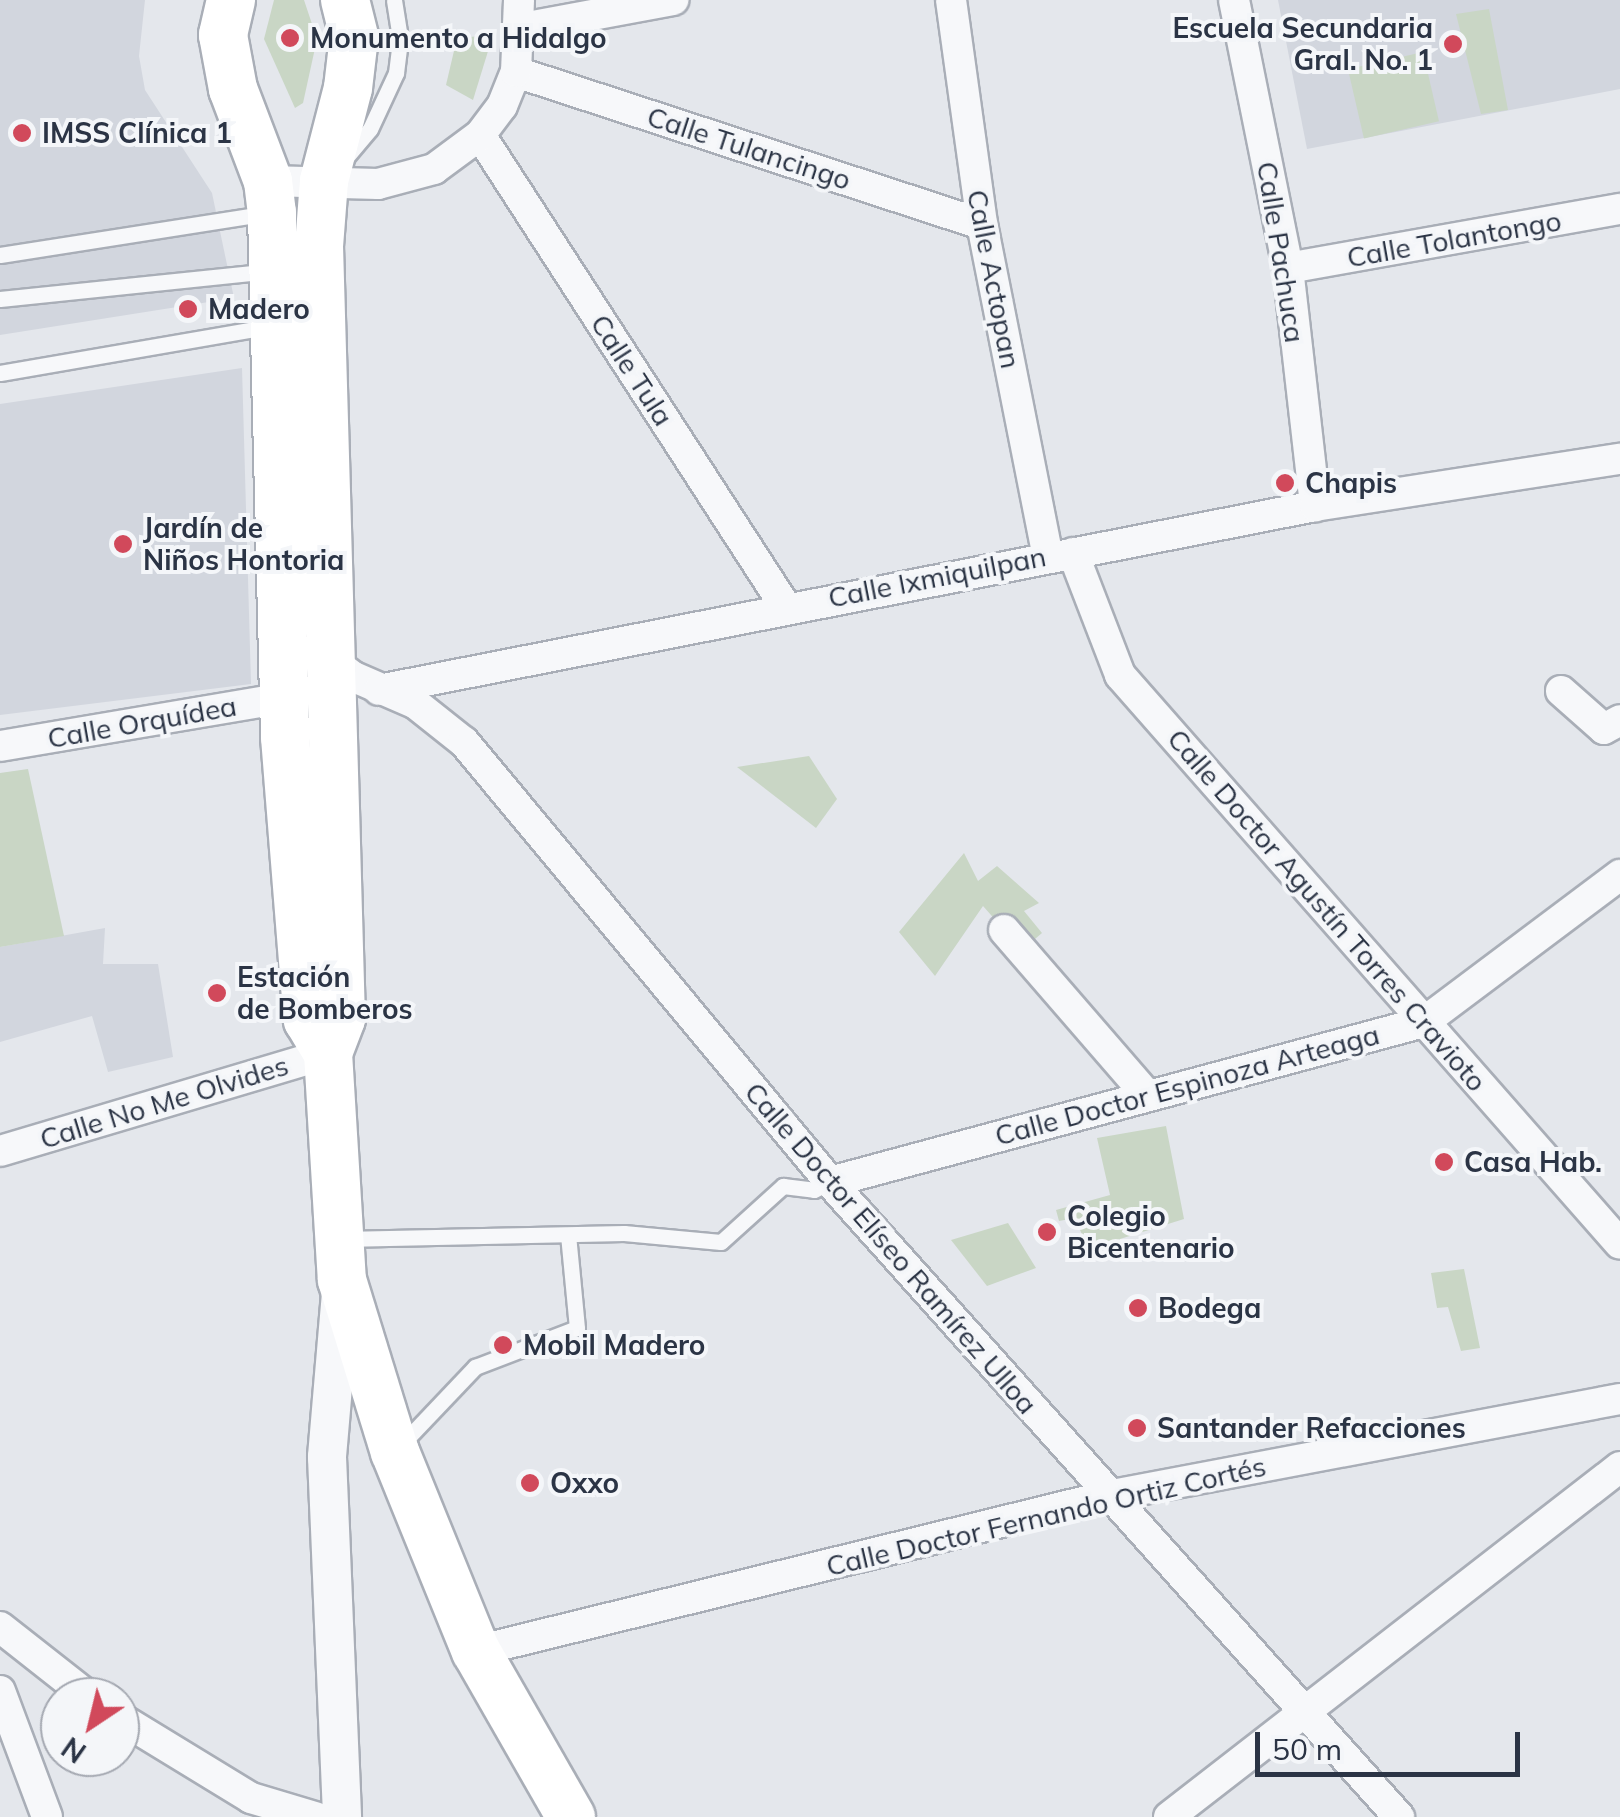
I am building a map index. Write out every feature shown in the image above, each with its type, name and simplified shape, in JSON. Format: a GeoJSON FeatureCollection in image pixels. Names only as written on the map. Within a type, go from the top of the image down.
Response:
{"type":"FeatureCollection","features":[{"type":"Feature","properties":{"kind":"main road"},"geometry":{"type":"LineString","coordinates":[[230,0],[223,35],[233,89],[270,197],[272,271],[296,324],[333,661],[341,1020],[328,1053],[340,1260],[395,1452],[476,1651],[570,1817]]}},
{"type":"Feature","properties":{"kind":"main road"},"geometry":{"type":"LineString","coordinates":[[328,1053],[308,1020],[284,718],[282,614],[296,324],[324,181],[348,88],[354,37],[345,0]]}},
{"type":"Feature","properties":{"kind":"main road"},"geometry":{"type":"LineString","coordinates":[[284,718],[334,735]]}},
{"type":"Feature","properties":{"kind":"street"},"geometry":{"type":"LineString","coordinates":[[270,197],[324,181],[378,184],[434,169],[480,135],[516,72],[520,14],[673,0]]}},
{"type":"Feature","properties":{"kind":"street","name":"Calle Actopan"},"geometry":{"type":"LineString","coordinates":[[951,0],[982,224],[1060,554]]}},
{"type":"Feature","properties":{"kind":"street","name":"Calle Pachuca"},"geometry":{"type":"LineString","coordinates":[[1234,0],[1288,268],[1315,506]]}},
{"type":"Feature","properties":{"kind":"street","name":"Calle Tulancingo"},"geometry":{"type":"LineString","coordinates":[[516,72],[982,224]]}},
{"type":"Feature","properties":{"kind":"street","name":"Calle Tula"},"geometry":{"type":"LineString","coordinates":[[480,135],[785,606]]}},
{"type":"Feature","properties":{"kind":"street","name":"Calle Tolantongo"},"geometry":{"type":"LineString","coordinates":[[1288,268],[1620,209]]}},
{"type":"Feature","properties":{"kind":"street","name":"Calle Ixmiquilpan"},"geometry":{"type":"LineString","coordinates":[[379,690],[785,606],[1315,506],[1620,460]]}},
{"type":"Feature","properties":{"kind":"street","name":"Calle Doctor Agustín Torres Cravioto"},"geometry":{"type":"LineString","coordinates":[[1060,554],[1120,675],[1620,1244]]}},
{"type":"Feature","properties":{"kind":"street"},"geometry":{"type":"LineString","coordinates":[[282,614],[333,661],[379,690]]}},
{"type":"Feature","properties":{"kind":"street","name":"Calle Doctor Elíseo Ramírez Ulloa"},"geometry":{"type":"LineString","coordinates":[[379,690],[416,704],[464,742],[830,1182],[1107,1496],[1400,1817]]}},
{"type":"Feature","properties":{"kind":"street"},"geometry":{"type":"LineString","coordinates":[[1561,691],[1604,729],[1620,720]]}},
{"type":"Feature","properties":{"kind":"street","name":"Calle Orquídea"},"geometry":{"type":"LineString","coordinates":[[0,746],[284,718]]}},
{"type":"Feature","properties":{"kind":"street","name":"Calle Doctor Espinoza Arteaga"},"geometry":{"type":"LineString","coordinates":[[830,1182],[1424,1022],[1620,874]]}},
{"type":"Feature","properties":{"kind":"street"},"geometry":{"type":"LineString","coordinates":[[1004,930],[1146,1094]]}},
{"type":"Feature","properties":{"kind":"street","name":"Calle No Me Olvides"},"geometry":{"type":"LineString","coordinates":[[0,1152],[328,1053]]}},
{"type":"Feature","properties":{"kind":"street"},"geometry":{"type":"LineString","coordinates":[[340,1260],[327,1457],[342,1817]]}},
{"type":"Feature","properties":{"kind":"street","name":"Calle Doctor Fernando Ortiz Cortés"},"geometry":{"type":"LineString","coordinates":[[476,1651],[1107,1496],[1620,1399]]}},
{"type":"Feature","properties":{"kind":"street"},"geometry":{"type":"LineString","coordinates":[[1169,1817],[1300,1711],[1620,1467]]}},
{"type":"Feature","properties":{"kind":"street"},"geometry":{"type":"LineString","coordinates":[[0,1627],[64,1677]]}},
{"type":"Feature","properties":{"kind":"street"},"geometry":{"type":"LineString","coordinates":[[0,1691],[47,1817]]}},
{"type":"Feature","properties":{"kind":"street"},"geometry":{"type":"LineString","coordinates":[[140,1730],[251,1798],[315,1817]]}},
{"type":"Feature","properties":{"kind":"lane"},"geometry":{"type":"LineString","coordinates":[[324,181],[386,102],[400,38],[394,0]]}},
{"type":"Feature","properties":{"kind":"lane"},"geometry":{"type":"LineString","coordinates":[[0,255],[270,197]]}},
{"type":"Feature","properties":{"kind":"lane"},"geometry":{"type":"LineString","coordinates":[[0,299],[272,271]]}},
{"type":"Feature","properties":{"kind":"lane"},"geometry":{"type":"LineString","coordinates":[[0,373],[296,324]]}},
{"type":"Feature","properties":{"kind":"lane"},"geometry":{"type":"LineString","coordinates":[[340,1260],[568,1235],[721,1242],[783,1186],[814,1190],[830,1182]]}},
{"type":"Feature","properties":{"kind":"lane"},"geometry":{"type":"LineString","coordinates":[[395,1452],[475,1367],[577,1328],[568,1235]]}},
{"type":"Feature","properties":{"kind":"shaded area"},"geometry":{"type":"Polygon","coordinates":[[[0,0],[145,0],[139,56],[145,90],[212,193],[234,298],[0,335],[0,0]]]}},
{"type":"Feature","properties":{"kind":"shaded area","name":"Escuela Secundaria Gral. No. 1"},"geometry":{"type":"Polygon","coordinates":[[[1278,0],[1620,0],[1620,89],[1307,149],[1278,0]]]}},
{"type":"Feature","properties":{"kind":"shaded area","name":"Jardín de Niños Hontoria"},"geometry":{"type":"Polygon","coordinates":[[[242,368],[251,684],[0,715],[0,404],[242,368]]]}},
{"type":"Feature","properties":{"kind":"shaded area"},"geometry":{"type":"Polygon","coordinates":[[[105,928],[103,964],[158,964],[173,1057],[108,1072],[92,1016],[0,1042],[0,947],[105,928]]]}},
{"type":"Feature","properties":{"kind":"green space"},"geometry":{"type":"Polygon","coordinates":[[[274,0],[304,0],[317,39],[303,103],[295,108],[264,39],[274,0]]]}},
{"type":"Feature","properties":{"kind":"green space"},"geometry":{"type":"Polygon","coordinates":[[[1489,9],[1508,110],[1481,114],[1456,14],[1489,9]]]}},
{"type":"Feature","properties":{"kind":"green space"},"geometry":{"type":"Polygon","coordinates":[[[493,35],[473,100],[446,85],[457,38],[493,35]]]}},
{"type":"Feature","properties":{"kind":"green space"},"geometry":{"type":"Polygon","coordinates":[[[1423,52],[1439,121],[1364,139],[1348,69],[1423,52]]]}},
{"type":"Feature","properties":{"kind":"green space"},"geometry":{"type":"Polygon","coordinates":[[[809,756],[837,799],[816,828],[737,767],[809,756]]]}},
{"type":"Feature","properties":{"kind":"green space"},"geometry":{"type":"Polygon","coordinates":[[[28,769],[64,936],[0,947],[0,773],[28,769]]]}},
{"type":"Feature","properties":{"kind":"green space"},"geometry":{"type":"Polygon","coordinates":[[[964,853],[978,881],[997,866],[1039,903],[1024,911],[1042,933],[1022,950],[983,906],[935,976],[899,932],[964,853]]]}},
{"type":"Feature","properties":{"kind":"green space"},"geometry":{"type":"Polygon","coordinates":[[[1166,1126],[1184,1219],[1088,1249],[1075,1218],[1059,1221],[1056,1210],[1110,1195],[1097,1138],[1166,1126]]]}},
{"type":"Feature","properties":{"kind":"green space"},"geometry":{"type":"Polygon","coordinates":[[[1008,1223],[1036,1268],[987,1286],[951,1240],[1008,1223]]]}},
{"type":"Feature","properties":{"kind":"green space"},"geometry":{"type":"Polygon","coordinates":[[[1464,1269],[1480,1348],[1461,1351],[1448,1307],[1437,1308],[1431,1273],[1464,1269]]]}},
{"type":"Feature","properties":{"kind":"place","name":"Monumento a Hidalgo"},"geometry":{"type":"Point","coordinates":[290,38]}},
{"type":"Feature","properties":{"kind":"place","name":"Escuela Secundaria Gral. No. 1"},"geometry":{"type":"Point","coordinates":[1453,44]}},
{"type":"Feature","properties":{"kind":"place","name":"IMSS Clínica 1"},"geometry":{"type":"Point","coordinates":[22,133]}},
{"type":"Feature","properties":{"kind":"place","name":"Madero"},"geometry":{"type":"Point","coordinates":[188,309]}},
{"type":"Feature","properties":{"kind":"place","name":"Chapis"},"geometry":{"type":"Point","coordinates":[1285,483]}},
{"type":"Feature","properties":{"kind":"place","name":"Jardín de Niños Hontoria"},"geometry":{"type":"Point","coordinates":[123,544]}},
{"type":"Feature","properties":{"kind":"place","name":"Estación de Bomberos"},"geometry":{"type":"Point","coordinates":[217,993]}},
{"type":"Feature","properties":{"kind":"place","name":"Casa Hab."},"geometry":{"type":"Point","coordinates":[1444,1162]}},
{"type":"Feature","properties":{"kind":"place","name":"Colegio Bicentenario"},"geometry":{"type":"Point","coordinates":[1047,1232]}},
{"type":"Feature","properties":{"kind":"place","name":"Bodega"},"geometry":{"type":"Point","coordinates":[1138,1308]}},
{"type":"Feature","properties":{"kind":"place","name":"Mobil Madero"},"geometry":{"type":"Point","coordinates":[503,1345]}},
{"type":"Feature","properties":{"kind":"place","name":"Santander Refacciones"},"geometry":{"type":"Point","coordinates":[1137,1428]}},
{"type":"Feature","properties":{"kind":"place","name":"Oxxo"},"geometry":{"type":"Point","coordinates":[530,1483]}}]}
